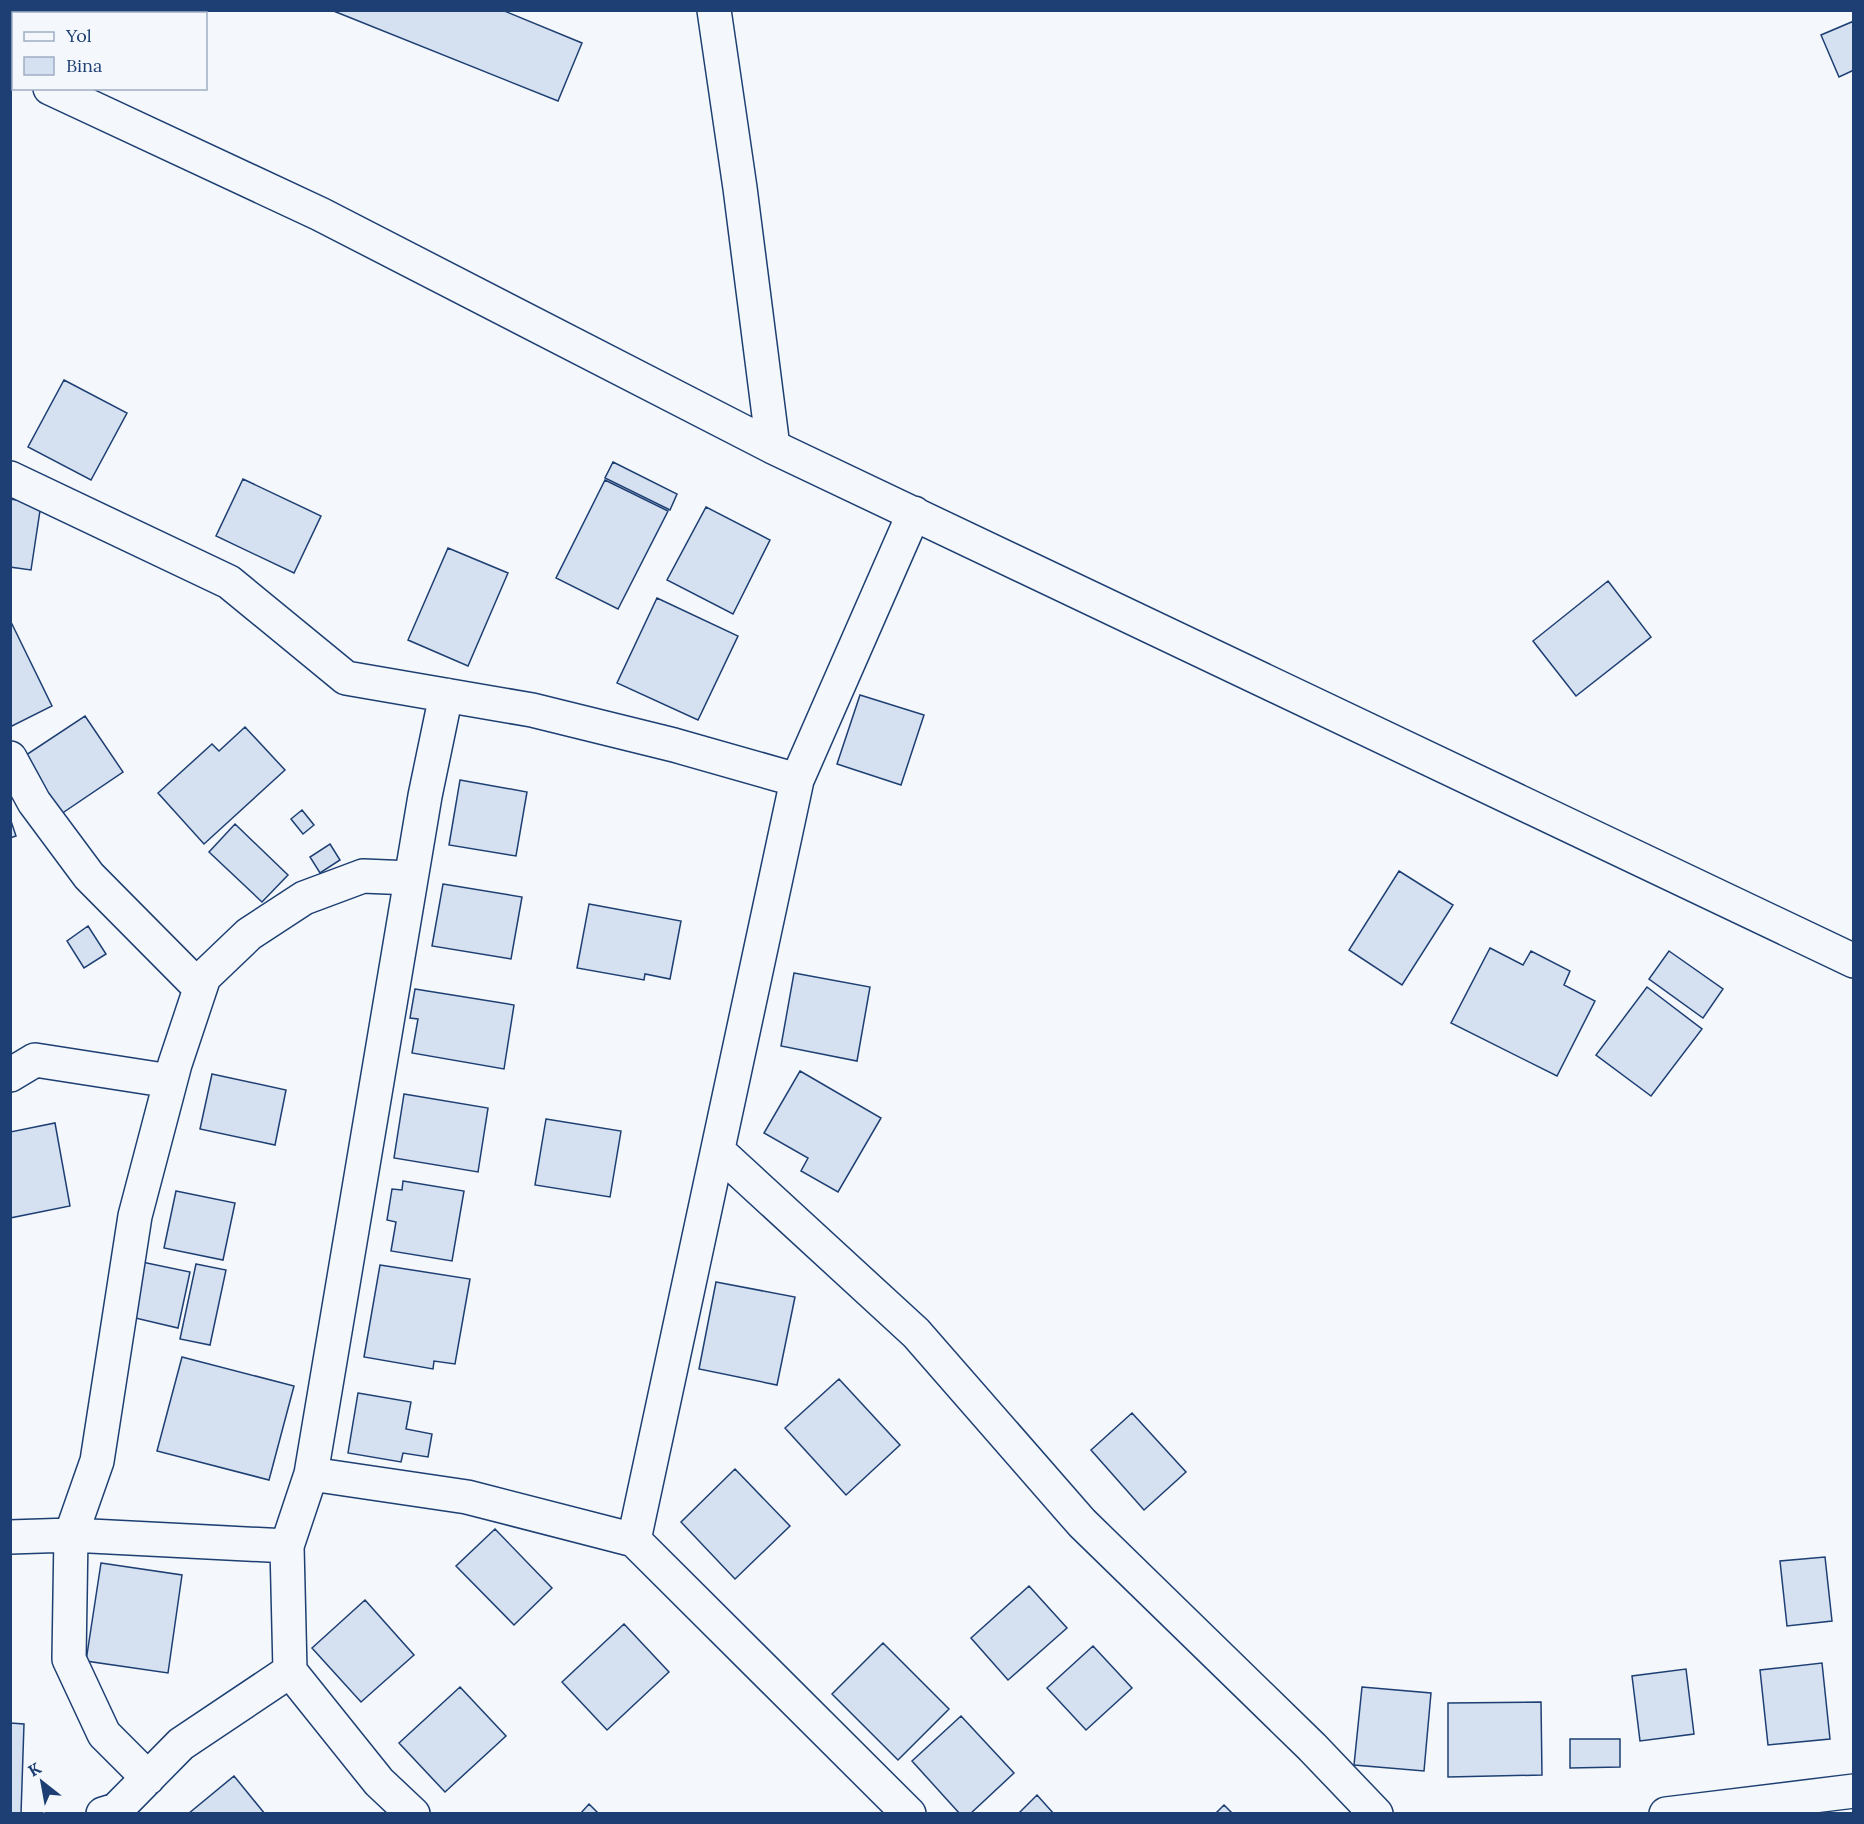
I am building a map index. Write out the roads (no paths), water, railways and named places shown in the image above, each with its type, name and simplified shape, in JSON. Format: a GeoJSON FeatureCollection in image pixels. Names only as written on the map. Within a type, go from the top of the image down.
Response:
{"type":"FeatureCollection","features":[{"type":"Feature","properties":{"kind":"street"},"geometry":{"type":"LineString","coordinates":[[714,10],[740,188],[773,447]]}},
{"type":"Feature","properties":{"kind":"street"},"geometry":{"type":"LineString","coordinates":[[54,90],[320,214],[773,447],[1854,961]]}},
{"type":"Feature","properties":{"kind":"street"},"geometry":{"type":"LineString","coordinates":[[10,478],[229,582],[346,678],[532,710],[797,780]]}},
{"type":"Feature","properties":{"kind":"street"},"geometry":{"type":"LineString","coordinates":[[634,1540],[797,780],[914,513]]}},
{"type":"Feature","properties":{"kind":"street"},"geometry":{"type":"LineString","coordinates":[[413,1814],[380,1782],[290,1671],[287,1546],[311,1474],[424,796],[446,695]]}},
{"type":"Feature","properties":{"kind":"street"},"geometry":{"type":"LineString","coordinates":[[10,758],[34,802],[89,876],[200,988]]}},
{"type":"Feature","properties":{"kind":"street"},"geometry":{"type":"LineString","coordinates":[[148,1778],[104,1734],[69,1659],[71,1535],[97,1461],[135,1216],[170,1081],[204,977],[249,934],[304,898],[363,876],[411,878]]}},
{"type":"Feature","properties":{"kind":"street"},"geometry":{"type":"LineString","coordinates":[[10,1074],[35,1060],[170,1081]]}},
{"type":"Feature","properties":{"kind":"street"},"geometry":{"type":"LineString","coordinates":[[718,1151],[916,1333],[1082,1523],[1312,1747],[1376,1814]]}},
{"type":"Feature","properties":{"kind":"street"},"geometry":{"type":"LineString","coordinates":[[311,1474],[467,1497],[634,1540],[909,1814]]}},
{"type":"Feature","properties":{"kind":"street"},"geometry":{"type":"LineString","coordinates":[[10,1537],[71,1535],[287,1546]]}},
{"type":"Feature","properties":{"kind":"street"},"geometry":{"type":"LineString","coordinates":[[113,1812],[181,1744],[290,1671]]}},
{"type":"Feature","properties":{"kind":"street"},"geometry":{"type":"LineString","coordinates":[[1666,1814],[1854,1791]]}}]}
